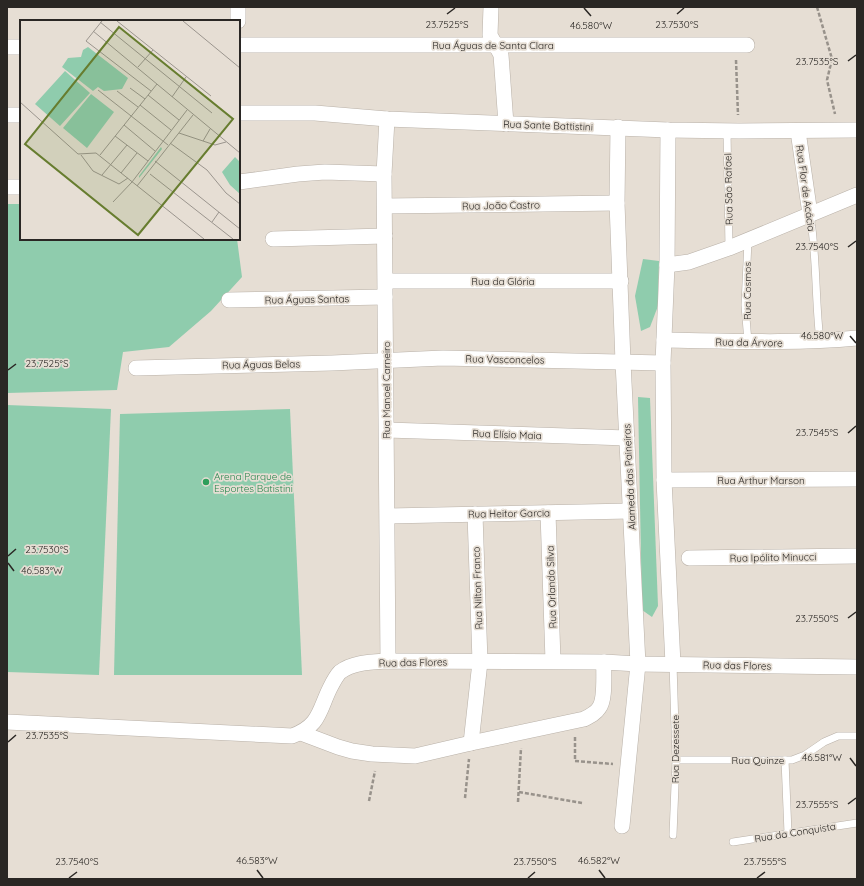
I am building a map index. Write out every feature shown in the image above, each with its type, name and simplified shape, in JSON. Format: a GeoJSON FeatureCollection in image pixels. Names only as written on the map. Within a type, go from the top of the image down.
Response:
{"type":"FeatureCollection","features":[{"type":"Feature","properties":{"kind":"street"},"geometry":{"type":"LineString","coordinates":[[238,7],[238,20]]}},
{"type":"Feature","properties":{"kind":"street"},"geometry":{"type":"LineString","coordinates":[[492,7],[490,35],[501,55],[506,124]]}},
{"type":"Feature","properties":{"kind":"street","name":"Rua Águas de Santa Clara"},"geometry":{"type":"LineString","coordinates":[[240,45],[741,45]]}},
{"type":"Feature","properties":{"kind":"street"},"geometry":{"type":"LineString","coordinates":[[7,47],[20,47]]}},
{"type":"Feature","properties":{"kind":"street","name":"Rua Sante Battistini"},"geometry":{"type":"LineString","coordinates":[[240,113],[316,113],[506,124],[668,130],[857,130]]}},
{"type":"Feature","properties":{"kind":"street"},"geometry":{"type":"LineString","coordinates":[[7,115],[20,115]]}},
{"type":"Feature","properties":{"kind":"street","name":"Rua Manoel Carneiro"},"geometry":{"type":"LineString","coordinates":[[387,118],[384,174],[388,662]]}},
{"type":"Feature","properties":{"kind":"street","name":"Alameda das Paineiras"},"geometry":{"type":"LineString","coordinates":[[618,127],[617,203],[623,362],[638,664],[622,826]]}},
{"type":"Feature","properties":{"kind":"street"},"geometry":{"type":"LineString","coordinates":[[668,130],[667,265],[663,363],[664,480],[673,664]]}},
{"type":"Feature","properties":{"kind":"street","name":"Rua Flor de Acácia"},"geometry":{"type":"LineString","coordinates":[[798,131],[810,214]]}},
{"type":"Feature","properties":{"kind":"street"},"geometry":{"type":"LineString","coordinates":[[240,182],[325,172],[384,174]]}},
{"type":"Feature","properties":{"kind":"street"},"geometry":{"type":"LineString","coordinates":[[7,187],[20,187]]}},
{"type":"Feature","properties":{"kind":"street"},"geometry":{"type":"LineString","coordinates":[[667,265],[689,262],[729,248],[857,195]]}},
{"type":"Feature","properties":{"kind":"street","name":"Rua João Castro"},"geometry":{"type":"LineString","coordinates":[[385,206],[617,203]]}},
{"type":"Feature","properties":{"kind":"street"},"geometry":{"type":"LineString","coordinates":[[273,239],[385,236]]}},
{"type":"Feature","properties":{"kind":"street","name":"Rua da Glória"},"geometry":{"type":"LineString","coordinates":[[386,281],[621,281]]}},
{"type":"Feature","properties":{"kind":"street","name":"Rua Águas Santas"},"geometry":{"type":"LineString","coordinates":[[229,300],[386,297]]}},
{"type":"Feature","properties":{"kind":"street","name":"Rua da Árvore"},"geometry":{"type":"LineString","coordinates":[[664,340],[785,343],[857,338]]}},
{"type":"Feature","properties":{"kind":"street","name":"Rua Vasconcelos"},"geometry":{"type":"LineString","coordinates":[[386,360],[443,358],[663,363]]}},
{"type":"Feature","properties":{"kind":"street","name":"Rua Águas Belas"},"geometry":{"type":"LineString","coordinates":[[136,368],[386,360]]}},
{"type":"Feature","properties":{"kind":"street","name":"Rua Elísio Maia"},"geometry":{"type":"LineString","coordinates":[[387,430],[627,438]]}},
{"type":"Feature","properties":{"kind":"street","name":"Rua Arthur Marson"},"geometry":{"type":"LineString","coordinates":[[664,480],[857,479]]}},
{"type":"Feature","properties":{"kind":"street","name":"Rua Heitor Garcia"},"geometry":{"type":"LineString","coordinates":[[388,516],[630,511]]}},
{"type":"Feature","properties":{"kind":"street","name":"Rua Orlando Silva"},"geometry":{"type":"LineString","coordinates":[[548,513],[553,661]]}},
{"type":"Feature","properties":{"kind":"street","name":"Rua Nilton Franco"},"geometry":{"type":"LineString","coordinates":[[471,742],[480,662],[475,514]]}},
{"type":"Feature","properties":{"kind":"street","name":"Rua Ipólito Minucci"},"geometry":{"type":"LineString","coordinates":[[689,558],[857,556]]}},
{"type":"Feature","properties":{"kind":"street","name":"Rua das Flores"},"geometry":{"type":"LineString","coordinates":[[7,722],[282,737],[292,736],[301,733],[316,720],[334,680],[340,673],[350,667],[363,663],[553,661],[638,664],[857,667]]}},
{"type":"Feature","properties":{"kind":"street"},"geometry":{"type":"LineString","coordinates":[[301,733],[352,751],[415,756],[471,742],[575,721],[588,717],[600,708],[603,699],[604,662]]}},
{"type":"Feature","properties":{"kind":"lane","name":"Rua São Rafael"},"geometry":{"type":"LineString","coordinates":[[729,248],[733,131]]}},
{"type":"Feature","properties":{"kind":"lane","name":"Rua Flor de Acácia"},"geometry":{"type":"LineString","coordinates":[[810,214],[814,241],[816,306],[820,341]]}},
{"type":"Feature","properties":{"kind":"lane","name":"Rua Cosmos"},"geometry":{"type":"LineString","coordinates":[[748,240],[745,305],[748,342]]}},
{"type":"Feature","properties":{"kind":"lane","name":"Rua Dezessete"},"geometry":{"type":"LineString","coordinates":[[673,664],[676,760],[673,835]]}},
{"type":"Feature","properties":{"kind":"lane","name":"Rua Quinze"},"geometry":{"type":"LineString","coordinates":[[676,760],[792,760],[805,755],[824,742],[838,736],[857,736]]}},
{"type":"Feature","properties":{"kind":"lane"},"geometry":{"type":"LineString","coordinates":[[785,760],[788,833]]}},
{"type":"Feature","properties":{"kind":"lane","name":"Rua da Conquista"},"geometry":{"type":"LineString","coordinates":[[733,842],[857,823]]}},
{"type":"Feature","properties":{"kind":"path"},"geometry":{"type":"LineString","coordinates":[[817,7],[832,59],[827,80],[839,130]]}},
{"type":"Feature","properties":{"kind":"path"},"geometry":{"type":"LineString","coordinates":[[733,131],[741,45]]}},
{"type":"Feature","properties":{"kind":"path"},"geometry":{"type":"LineString","coordinates":[[575,721],[575,761],[628,765]]}},
{"type":"Feature","properties":{"kind":"path"},"geometry":{"type":"LineString","coordinates":[[518,802],[522,732]]}},
{"type":"Feature","properties":{"kind":"path"},"geometry":{"type":"LineString","coordinates":[[465,798],[471,742]]}},
{"type":"Feature","properties":{"kind":"path"},"geometry":{"type":"LineString","coordinates":[[369,801],[379,754]]}},
{"type":"Feature","properties":{"kind":"path"},"geometry":{"type":"LineString","coordinates":[[519,792],[582,803]]}},
{"type":"Feature","properties":{"kind":"green space"},"geometry":{"type":"Polygon","coordinates":[[[7,204],[20,204],[20,240],[237,240],[242,277],[211,311],[169,347],[123,352],[117,390],[7,393],[7,204]]]}},
{"type":"Feature","properties":{"kind":"green space"},"geometry":{"type":"Polygon","coordinates":[[[643,259],[659,261],[658,306],[650,327],[641,331],[635,296],[643,259]]]}},
{"type":"Feature","properties":{"kind":"green space"},"geometry":{"type":"Polygon","coordinates":[[[638,397],[650,398],[658,606],[652,617],[642,610],[638,397]]]}},
{"type":"Feature","properties":{"kind":"green space"},"geometry":{"type":"Polygon","coordinates":[[[7,405],[111,409],[99,675],[7,672],[7,405]]]}},
{"type":"Feature","properties":{"kind":"green space","name":"Arena Parque de Esportes Batistini"},"geometry":{"type":"Polygon","coordinates":[[[290,409],[302,675],[114,675],[120,414],[290,409]]]}},
{"type":"Feature","properties":{"kind":"place","name":"Arena Parque de Esportes Batistini"},"geometry":{"type":"Point","coordinates":[206,482]}}]}
